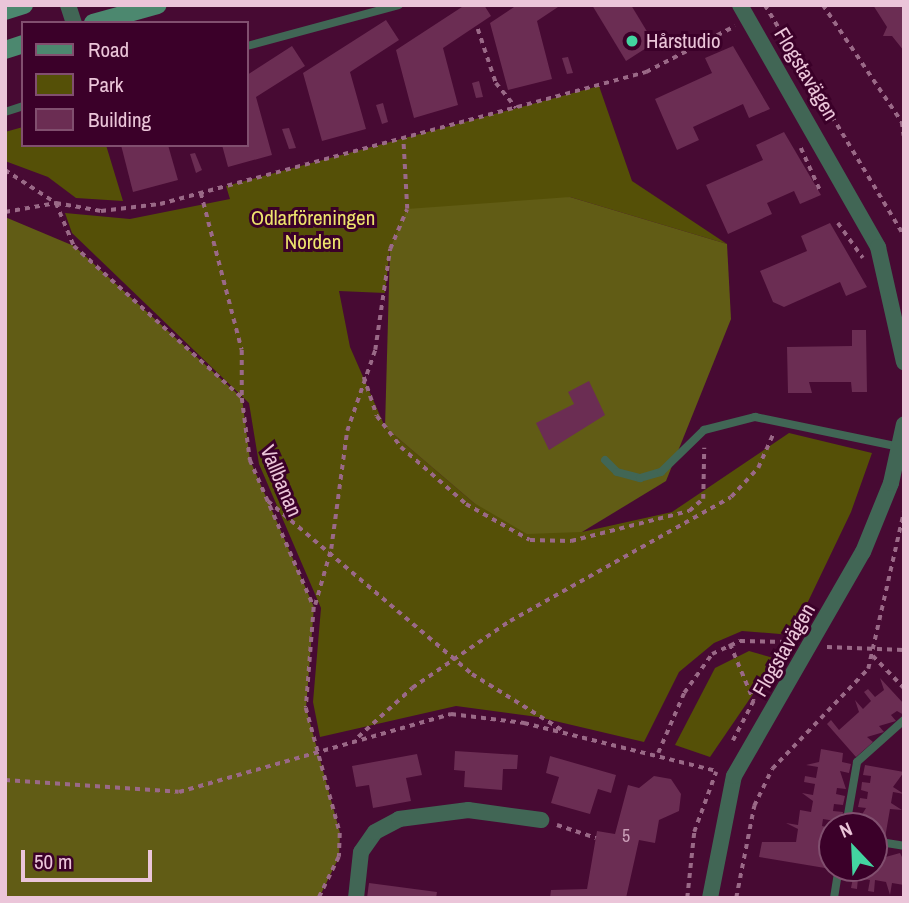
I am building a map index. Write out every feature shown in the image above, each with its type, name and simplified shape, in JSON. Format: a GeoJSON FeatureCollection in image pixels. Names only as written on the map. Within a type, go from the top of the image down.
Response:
{"type":"FeatureCollection","features":[{"type":"Feature","properties":{"kind":"main road"},"geometry":{"type":"LineString","coordinates":[[5,11],[24,5]]}},
{"type":"Feature","properties":{"kind":"main road"},"geometry":{"type":"LineString","coordinates":[[100,21],[158,5]]}},
{"type":"Feature","properties":{"kind":"street","name":"Flogstavägen"},"geometry":{"type":"LineString","coordinates":[[740,5],[878,247],[904,347],[904,362]]}},
{"type":"Feature","properties":{"kind":"street","name":"Flogstavägen"},"geometry":{"type":"LineString","coordinates":[[710,898],[734,776],[863,552],[900,446],[904,424]]}},
{"type":"Feature","properties":{"kind":"street"},"geometry":{"type":"LineString","coordinates":[[356,898],[360,852],[374,832],[399,819],[468,810],[541,820]]}},
{"type":"Feature","properties":{"kind":"lane"},"geometry":{"type":"LineString","coordinates":[[248,46],[399,5]]}},
{"type":"Feature","properties":{"kind":"lane"},"geometry":{"type":"LineString","coordinates":[[605,460],[617,472],[640,478],[661,472],[702,432],[722,421],[779,421],[900,446]]}},
{"type":"Feature","properties":{"kind":"lane"},"geometry":{"type":"LineString","coordinates":[[848,812],[857,762],[904,720]]}},
{"type":"Feature","properties":{"kind":"path"},"geometry":{"type":"LineString","coordinates":[[765,5],[904,235]]}},
{"type":"Feature","properties":{"kind":"path"},"geometry":{"type":"LineString","coordinates":[[823,5],[903,122],[904,136]]}},
{"type":"Feature","properties":{"kind":"path"},"geometry":{"type":"LineString","coordinates":[[5,212],[56,203],[126,211],[201,193],[646,72],[732,28]]}},
{"type":"Feature","properties":{"kind":"path"},"geometry":{"type":"LineString","coordinates":[[478,29],[496,83],[516,108]]}},
{"type":"Feature","properties":{"kind":"path"},"geometry":{"type":"LineString","coordinates":[[314,607],[331,549],[347,431],[386,310],[390,249],[407,209],[403,138]]}},
{"type":"Feature","properties":{"kind":"path"},"geometry":{"type":"LineString","coordinates":[[5,170],[56,203],[74,246],[242,398]]}},
{"type":"Feature","properties":{"kind":"path","name":"Vallbanan"},"geometry":{"type":"LineString","coordinates":[[201,193],[242,350],[242,398],[250,460],[314,607],[316,645],[305,692],[314,749],[340,833],[339,857],[319,898]]}},
{"type":"Feature","properties":{"kind":"path"},"geometry":{"type":"LineString","coordinates":[[364,377],[377,416],[401,447],[466,505],[530,540],[571,541],[694,508],[706,486],[702,432]]}},
{"type":"Feature","properties":{"kind":"path"},"geometry":{"type":"LineString","coordinates":[[358,737],[454,659],[731,497],[758,468],[779,421]]}},
{"type":"Feature","properties":{"kind":"path"},"geometry":{"type":"LineString","coordinates":[[268,500],[331,549],[454,659],[566,733]]}},
{"type":"Feature","properties":{"kind":"path"},"geometry":{"type":"LineString","coordinates":[[694,508],[698,516]]}},
{"type":"Feature","properties":{"kind":"path"},"geometry":{"type":"LineString","coordinates":[[736,898],[754,806],[772,769],[799,734],[852,688],[873,656],[904,510]]}},
{"type":"Feature","properties":{"kind":"path"},"geometry":{"type":"LineString","coordinates":[[657,753],[684,693],[712,654],[730,644],[787,642]]}},
{"type":"Feature","properties":{"kind":"path"},"geometry":{"type":"LineString","coordinates":[[730,644],[754,701],[730,747]]}},
{"type":"Feature","properties":{"kind":"path"},"geometry":{"type":"LineString","coordinates":[[827,647],[904,650]]}},
{"type":"Feature","properties":{"kind":"path"},"geometry":{"type":"LineString","coordinates":[[873,656],[904,688]]}},
{"type":"Feature","properties":{"kind":"path"},"geometry":{"type":"LineString","coordinates":[[5,780],[179,792],[314,749],[451,714],[566,733],[657,753],[717,771]]}},
{"type":"Feature","properties":{"kind":"path"},"geometry":{"type":"LineString","coordinates":[[687,898],[694,832],[720,765]]}},
{"type":"Feature","properties":{"kind":"path"},"geometry":{"type":"LineString","coordinates":[[541,820],[596,838]]}},
{"type":"Feature","properties":{"kind":"green space","name":"Odlarföreningen Norden"},"geometry":{"type":"Polygon","coordinates":[[[599,86],[632,181],[727,244],[570,197],[390,249],[385,293],[339,291],[350,347],[385,427],[474,503],[582,532],[672,512],[789,433],[872,453],[851,512],[792,635],[742,631],[714,643],[679,672],[644,742],[538,717],[456,706],[320,737],[313,702],[321,608],[259,464],[249,403],[72,233],[65,213],[130,219],[230,199],[226,186],[599,86]]]}},
{"type":"Feature","properties":{"kind":"green space"},"geometry":{"type":"Polygon","coordinates":[[[21,128],[21,147],[107,147],[123,201],[76,198],[48,177],[5,161],[5,132],[21,128]]]}},
{"type":"Feature","properties":{"kind":"green space"},"geometry":{"type":"Polygon","coordinates":[[[749,651],[777,659],[710,757],[675,745],[715,668],[749,651]]]}},
{"type":"Feature","properties":{"kind":"shaded area"},"geometry":{"type":"Polygon","coordinates":[[[570,197],[727,244],[731,319],[666,481],[582,532],[527,534],[474,503],[385,427],[390,249],[407,209],[570,197]]]}},
{"type":"Feature","properties":{"kind":"shaded area"},"geometry":{"type":"Polygon","coordinates":[[[5,217],[74,246],[242,398],[250,460],[314,607],[306,708],[340,833],[339,857],[319,898],[5,898],[5,217]]]}},
{"type":"Feature","properties":{"kind":"building"},"geometry":{"type":"Polygon","coordinates":[[[465,5],[484,5],[491,16],[443,48],[458,105],[414,118],[396,50],[465,5]]]}},
{"type":"Feature","properties":{"kind":"building"},"geometry":{"type":"Polygon","coordinates":[[[517,5],[561,5],[537,21],[552,79],[508,90],[490,23],[517,5]]]}},
{"type":"Feature","properties":{"kind":"building"},"geometry":{"type":"Polygon","coordinates":[[[592,5],[631,5],[654,43],[626,61],[592,5]]]}},
{"type":"Feature","properties":{"kind":"building"},"geometry":{"type":"Polygon","coordinates":[[[873,5],[904,5],[904,51],[892,36],[883,36],[887,27],[873,5]]]}},
{"type":"Feature","properties":{"kind":"building"},"geometry":{"type":"Polygon","coordinates":[[[386,20],[399,40],[350,72],[366,129],[322,141],[303,73],[386,20]]]}},
{"type":"Feature","properties":{"kind":"building"},"geometry":{"type":"Polygon","coordinates":[[[292,46],[305,66],[256,97],[272,155],[228,167],[223,147],[248,147],[248,74],[292,46]]]}},
{"type":"Feature","properties":{"kind":"building"},"geometry":{"type":"Polygon","coordinates":[[[733,46],[770,109],[749,118],[743,104],[693,127],[699,140],[677,150],[655,99],[712,73],[705,58],[733,46]]]}},
{"type":"Feature","properties":{"kind":"building"},"geometry":{"type":"Polygon","coordinates":[[[568,57],[573,73],[567,74],[562,58],[568,57]]]}},
{"type":"Feature","properties":{"kind":"building"},"geometry":{"type":"Polygon","coordinates":[[[479,81],[483,97],[476,98],[472,83],[479,81]]]}},
{"type":"Feature","properties":{"kind":"building"},"geometry":{"type":"Polygon","coordinates":[[[383,103],[388,122],[382,124],[376,105],[383,103]]]}},
{"type":"Feature","properties":{"kind":"building"},"geometry":{"type":"Polygon","coordinates":[[[289,128],[296,148],[289,149],[282,129],[289,128]]]}},
{"type":"Feature","properties":{"kind":"building"},"geometry":{"type":"Polygon","coordinates":[[[784,132],[821,195],[800,204],[794,191],[767,203],[772,214],[728,234],[706,185],[763,160],[756,145],[784,132]]]}},
{"type":"Feature","properties":{"kind":"building"},"geometry":{"type":"Polygon","coordinates":[[[122,147],[169,147],[178,180],[133,192],[122,147]]]}},
{"type":"Feature","properties":{"kind":"building"},"geometry":{"type":"Polygon","coordinates":[[[195,153],[202,170],[196,173],[190,154],[195,153]]]}},
{"type":"Feature","properties":{"kind":"building"},"geometry":{"type":"Polygon","coordinates":[[[830,223],[867,287],[846,296],[840,282],[784,307],[773,302],[760,271],[807,251],[801,236],[830,223]]]}},
{"type":"Feature","properties":{"kind":"building"},"geometry":{"type":"Polygon","coordinates":[[[852,330],[866,330],[867,392],[852,392],[851,382],[809,382],[812,393],[788,393],[787,347],[852,346],[852,330]]]}},
{"type":"Feature","properties":{"kind":"building"},"geometry":{"type":"Polygon","coordinates":[[[589,381],[605,415],[549,450],[536,423],[574,404],[568,392],[589,381]]]}},
{"type":"Feature","properties":{"kind":"building"},"geometry":{"type":"Polygon","coordinates":[[[880,678],[904,704],[904,715],[897,711],[891,715],[896,721],[879,726],[884,732],[867,737],[873,742],[856,757],[827,724],[831,720],[839,730],[859,712],[855,700],[863,709],[871,701],[864,692],[868,689],[875,697],[884,690],[880,678]]]}},
{"type":"Feature","properties":{"kind":"building"},"geometry":{"type":"Polygon","coordinates":[[[821,749],[843,753],[842,762],[851,764],[849,773],[840,771],[846,789],[837,788],[836,794],[845,796],[843,805],[834,804],[833,811],[843,812],[818,812],[818,867],[759,857],[762,842],[796,842],[798,829],[786,823],[798,825],[800,810],[811,812],[813,801],[802,793],[813,795],[815,784],[804,782],[805,776],[816,778],[818,767],[806,765],[819,762],[821,749]]]}},
{"type":"Feature","properties":{"kind":"building"},"geometry":{"type":"Polygon","coordinates":[[[455,751],[518,755],[517,769],[503,769],[502,790],[464,787],[465,771],[454,770],[455,751]]]}},
{"type":"Feature","properties":{"kind":"building"},"geometry":{"type":"Polygon","coordinates":[[[417,754],[422,775],[406,778],[411,801],[373,808],[369,785],[356,787],[352,766],[417,754]]]}},
{"type":"Feature","properties":{"kind":"building"},"geometry":{"type":"Polygon","coordinates":[[[550,756],[616,775],[611,793],[598,789],[590,814],[551,803],[559,777],[546,773],[550,756]]]}},
{"type":"Feature","properties":{"kind":"building"},"geometry":{"type":"Polygon","coordinates":[[[865,765],[904,772],[893,787],[904,794],[893,792],[891,803],[902,810],[890,809],[888,821],[888,812],[864,812],[866,808],[858,807],[860,798],[867,799],[868,792],[861,790],[862,782],[870,783],[871,776],[863,775],[865,765]]]}},
{"type":"Feature","properties":{"kind":"building"},"geometry":{"type":"Polygon","coordinates":[[[654,776],[671,779],[681,794],[679,811],[659,820],[655,843],[639,840],[626,898],[550,898],[551,890],[587,889],[597,831],[615,834],[628,785],[639,788],[654,776]]]}},
{"type":"Feature","properties":{"kind":"building"},"geometry":{"type":"Polygon","coordinates":[[[900,853],[904,861],[904,885],[892,883],[890,895],[886,882],[888,856],[900,853]]]}},
{"type":"Feature","properties":{"kind":"building"},"geometry":{"type":"Polygon","coordinates":[[[852,882],[858,882],[857,889],[851,888],[852,882]]]}},
{"type":"Feature","properties":{"kind":"building"},"geometry":{"type":"Polygon","coordinates":[[[870,882],[875,882],[874,892],[868,891],[870,882]]]}},
{"type":"Feature","properties":{"kind":"building"},"geometry":{"type":"Polygon","coordinates":[[[369,883],[437,892],[436,898],[367,898],[369,883]]]}},
{"type":"Feature","properties":{"kind":"place","name":"Hårstudio"},"geometry":{"type":"Point","coordinates":[632,41]}}]}
